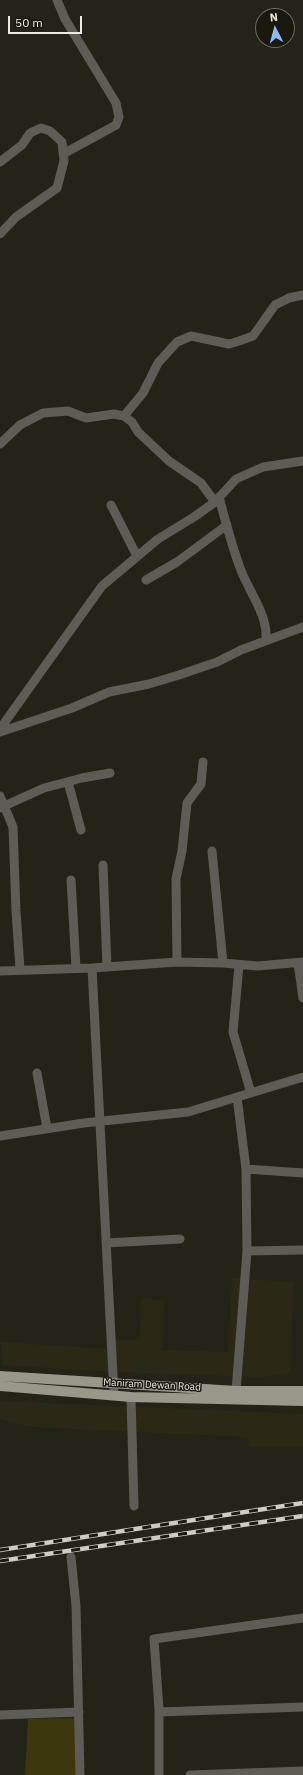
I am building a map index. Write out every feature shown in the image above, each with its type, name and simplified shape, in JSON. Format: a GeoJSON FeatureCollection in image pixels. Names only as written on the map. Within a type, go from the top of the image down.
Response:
{"type":"FeatureCollection","features":[{"type":"Feature","properties":{"kind":"main road","name":"Maniram Dewan Road"},"geometry":{"type":"LineString","coordinates":[[0,1376],[113,1390],[131,1397],[303,1401]]}},
{"type":"Feature","properties":{"kind":"main road","name":"Maniram Dewan Road"},"geometry":{"type":"LineString","coordinates":[[0,1386],[113,1390],[303,1391]]}},
{"type":"Feature","properties":{"kind":"street"},"geometry":{"type":"LineString","coordinates":[[57,0],[65,19],[116,103],[119,118],[116,125],[63,154]]}},
{"type":"Feature","properties":{"kind":"street"},"geometry":{"type":"LineString","coordinates":[[0,162],[22,145],[30,133],[42,128],[50,131],[62,142],[62,176],[57,188],[16,217],[0,234]]}},
{"type":"Feature","properties":{"kind":"street"},"geometry":{"type":"LineString","coordinates":[[124,416],[143,393],[158,363],[177,342],[191,336],[229,344],[253,336],[275,305],[289,298],[303,295]]}},
{"type":"Feature","properties":{"kind":"street"},"geometry":{"type":"LineString","coordinates":[[0,444],[20,425],[43,413],[68,411],[86,418],[114,414],[124,416],[132,422],[138,432],[169,461],[202,483],[217,499],[239,566],[260,612],[266,632],[266,640]]}},
{"type":"Feature","properties":{"kind":"street"},"geometry":{"type":"LineString","coordinates":[[0,730],[102,586],[158,539],[194,517],[217,499],[236,479],[251,471],[263,467],[303,461]]}},
{"type":"Feature","properties":{"kind":"street"},"geometry":{"type":"LineString","coordinates":[[112,505],[138,556]]}},
{"type":"Feature","properties":{"kind":"street"},"geometry":{"type":"LineString","coordinates":[[146,580],[177,562],[227,526]]}},
{"type":"Feature","properties":{"kind":"street"},"geometry":{"type":"LineString","coordinates":[[0,730],[72,708],[109,692],[149,684],[179,675],[217,662],[241,650],[303,627]]}},
{"type":"Feature","properties":{"kind":"street"},"geometry":{"type":"LineString","coordinates":[[177,962],[176,879],[182,851],[187,803],[201,784],[203,762]]}},
{"type":"Feature","properties":{"kind":"street"},"geometry":{"type":"LineString","coordinates":[[2,807],[44,788],[110,774]]}},
{"type":"Feature","properties":{"kind":"street"},"geometry":{"type":"LineString","coordinates":[[68,782],[81,830]]}},
{"type":"Feature","properties":{"kind":"street"},"geometry":{"type":"LineString","coordinates":[[0,796],[2,807],[13,827],[20,969]]}},
{"type":"Feature","properties":{"kind":"street"},"geometry":{"type":"LineString","coordinates":[[212,852],[223,963]]}},
{"type":"Feature","properties":{"kind":"street"},"geometry":{"type":"LineString","coordinates":[[103,865],[107,967]]}},
{"type":"Feature","properties":{"kind":"street"},"geometry":{"type":"LineString","coordinates":[[71,880],[76,968]]}},
{"type":"Feature","properties":{"kind":"street"},"geometry":{"type":"LineString","coordinates":[[0,971],[20,969],[92,968],[177,962],[223,963],[258,966],[300,962],[303,998]]}},
{"type":"Feature","properties":{"kind":"street"},"geometry":{"type":"LineString","coordinates":[[239,964],[233,1032],[251,1093]]}},
{"type":"Feature","properties":{"kind":"street"},"geometry":{"type":"LineString","coordinates":[[92,968],[113,1390]]}},
{"type":"Feature","properties":{"kind":"street"},"geometry":{"type":"LineString","coordinates":[[37,1073],[47,1128]]}},
{"type":"Feature","properties":{"kind":"street"},"geometry":{"type":"LineString","coordinates":[[0,1136],[99,1121],[188,1112],[303,1077]]}},
{"type":"Feature","properties":{"kind":"street"},"geometry":{"type":"LineString","coordinates":[[236,1391],[247,1251],[246,1169],[238,1097]]}},
{"type":"Feature","properties":{"kind":"street"},"geometry":{"type":"LineString","coordinates":[[246,1169],[303,1173]]}},
{"type":"Feature","properties":{"kind":"street"},"geometry":{"type":"LineString","coordinates":[[106,1243],[180,1239]]}},
{"type":"Feature","properties":{"kind":"street"},"geometry":{"type":"LineString","coordinates":[[247,1251],[303,1250]]}},
{"type":"Feature","properties":{"kind":"street"},"geometry":{"type":"LineString","coordinates":[[131,1397],[134,1506]]}},
{"type":"Feature","properties":{"kind":"street"},"geometry":{"type":"LineString","coordinates":[[71,1557],[76,1606],[80,1775]]}},
{"type":"Feature","properties":{"kind":"street"},"geometry":{"type":"LineString","coordinates":[[159,1775],[159,1712],[154,1640],[303,1618]]}},
{"type":"Feature","properties":{"kind":"street"},"geometry":{"type":"LineString","coordinates":[[159,1712],[303,1707]]}},
{"type":"Feature","properties":{"kind":"street"},"geometry":{"type":"LineString","coordinates":[[0,1715],[79,1712]]}},
{"type":"Feature","properties":{"kind":"street"},"geometry":{"type":"LineString","coordinates":[[190,1775],[303,1771]]}},
{"type":"Feature","properties":{"kind":"shaded area"},"geometry":{"type":"Polygon","coordinates":[[[232,1278],[294,1282],[290,1373],[260,1377],[112,1372],[3,1365],[1,1342],[107,1349],[106,1343],[118,1340],[140,1339],[141,1298],[164,1301],[162,1350],[228,1352],[232,1278]]]}},
{"type":"Feature","properties":{"kind":"shaded area"},"geometry":{"type":"Polygon","coordinates":[[[0,1401],[303,1414],[303,1447],[250,1447],[247,1437],[32,1427],[0,1419],[0,1401]]]}},
{"type":"Feature","properties":{"kind":"shaded area"},"geometry":{"type":"Polygon","coordinates":[[[77,1718],[78,1775],[25,1775],[28,1719],[77,1718]]]}},
{"type":"Feature","properties":{"kind":"railway"},"geometry":{"type":"LineString","coordinates":[[0,1550],[303,1503]]}},
{"type":"Feature","properties":{"kind":"railway"},"geometry":{"type":"LineString","coordinates":[[0,1561],[303,1516]]}}]}
